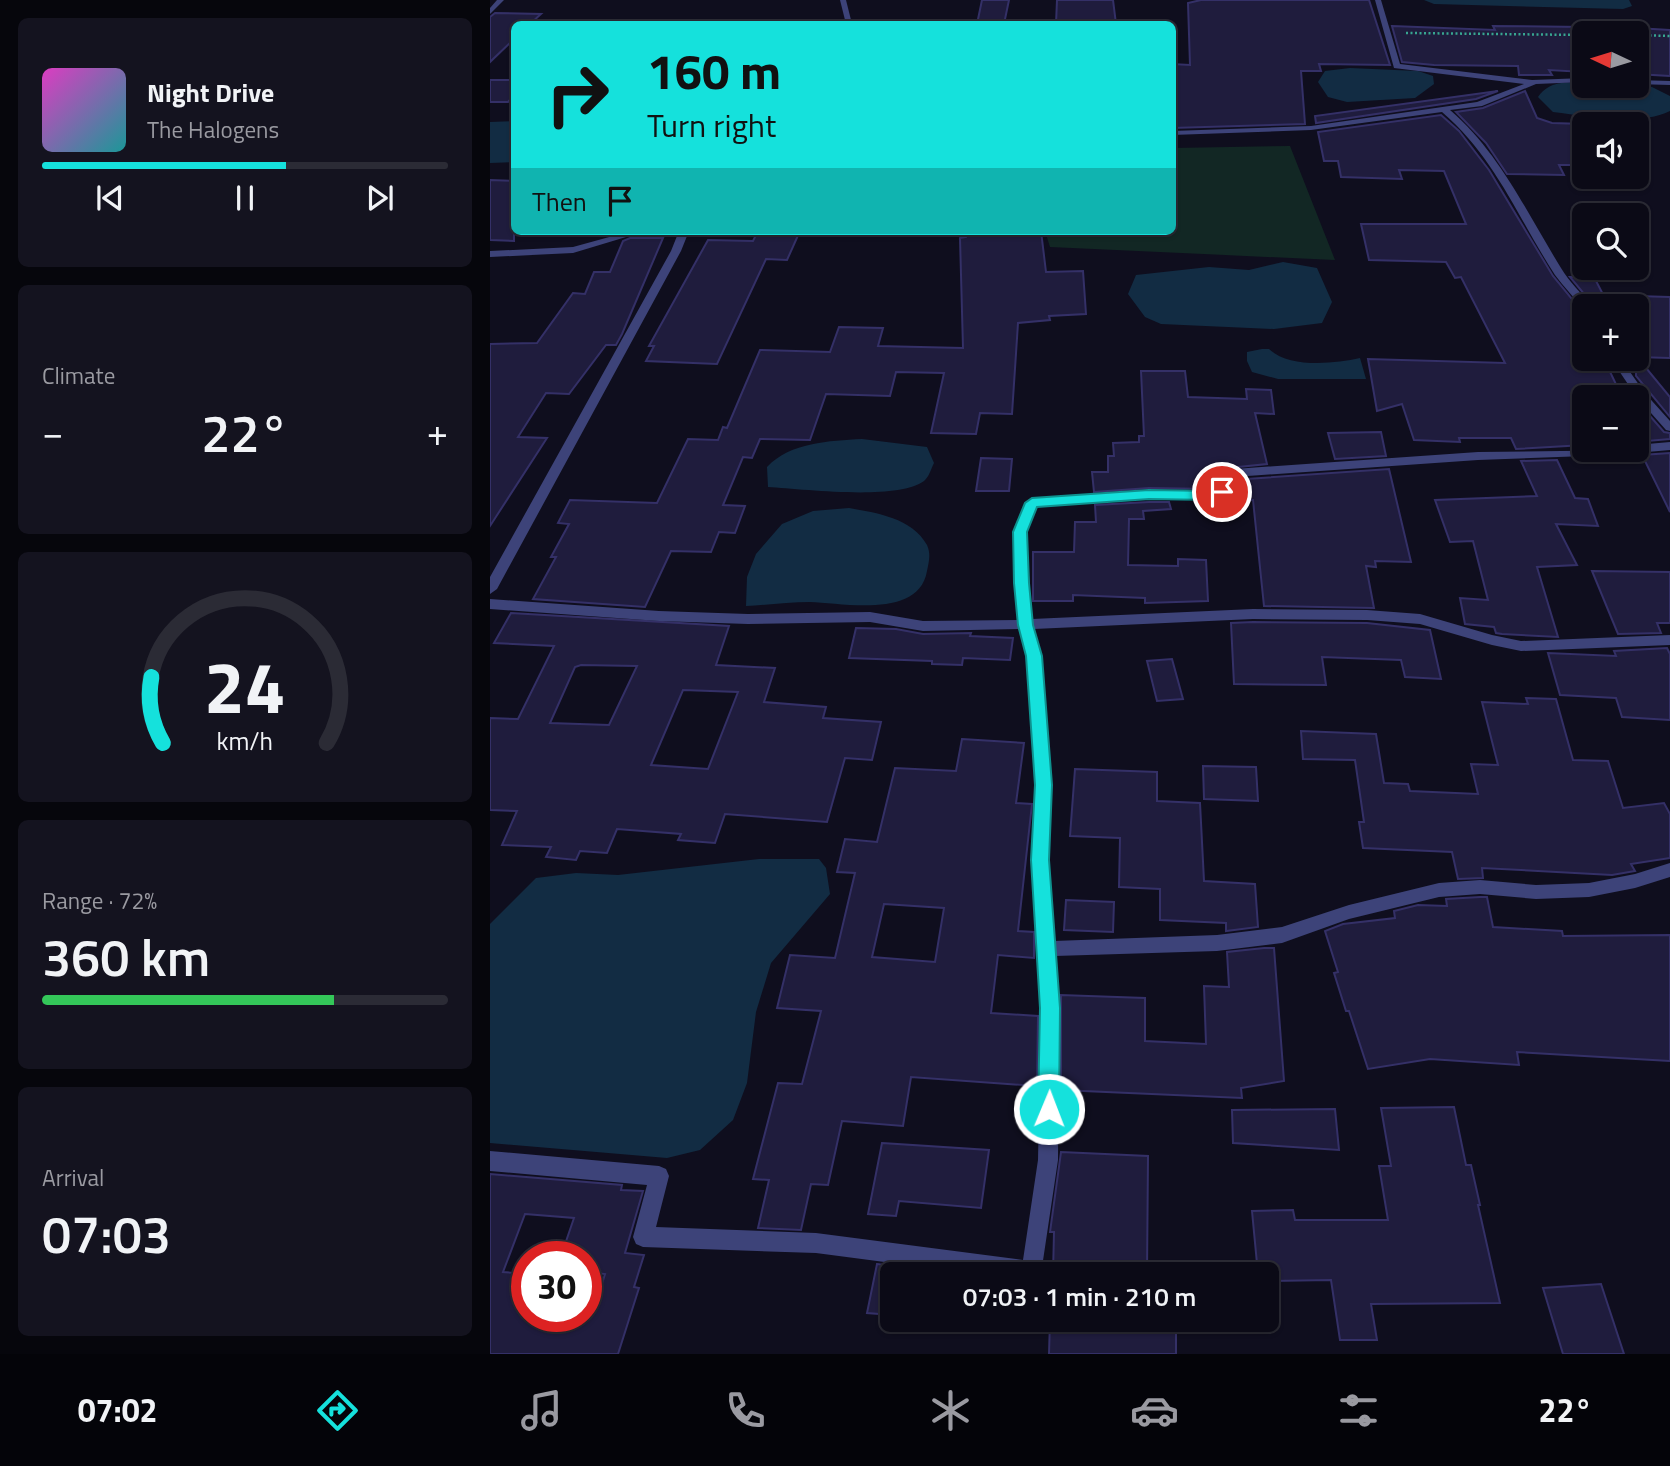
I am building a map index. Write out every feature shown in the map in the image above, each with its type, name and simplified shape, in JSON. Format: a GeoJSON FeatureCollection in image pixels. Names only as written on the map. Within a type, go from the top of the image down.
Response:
{"type":"FeatureCollection","features":[{"type":"Feature","properties":{"kind":"street"},"geometry":{"type":"LineString","coordinates":[[490,12],[501,0]]}},
{"type":"Feature","properties":{"kind":"street"},"geometry":{"type":"LineString","coordinates":[[844,0],[848,21]]}},
{"type":"Feature","properties":{"kind":"street"},"geometry":{"type":"LineString","coordinates":[[1378,0],[1395,63],[1402,68],[1535,82],[1572,80]]}},
{"type":"Feature","properties":{"kind":"street"},"geometry":{"type":"LineString","coordinates":[[1176,132],[1311,128],[1445,110],[1479,104],[1535,82]]}},
{"type":"Feature","properties":{"kind":"street"},"geometry":{"type":"LineString","coordinates":[[1649,82],[1670,83]]}},
{"type":"Feature","properties":{"kind":"street"},"geometry":{"type":"LineString","coordinates":[[1445,110],[1455,117],[1488,157],[1513,193],[1557,269],[1577,294]]}},
{"type":"Feature","properties":{"kind":"street"},"geometry":{"type":"LineString","coordinates":[[490,254],[573,250],[626,235]]}},
{"type":"Feature","properties":{"kind":"street"},"geometry":{"type":"LineString","coordinates":[[490,589],[682,235]]}},
{"type":"Feature","properties":{"kind":"street"},"geometry":{"type":"LineString","coordinates":[[1624,371],[1640,394],[1670,428]]}},
{"type":"Feature","properties":{"kind":"street"},"geometry":{"type":"LineString","coordinates":[[1649,448],[1670,446]]}},
{"type":"Feature","properties":{"kind":"street"},"geometry":{"type":"LineString","coordinates":[[490,1161],[659,1176],[643,1237],[816,1243],[1032,1271],[1048,1160],[1050,1008],[1040,860],[1044,785],[1034,656],[1026,625],[1020,532],[1032,503],[1149,495],[1213,496],[1222,492],[1224,475],[1234,473],[1527,453],[1572,454]]}},
{"type":"Feature","properties":{"kind":"street"},"geometry":{"type":"LineString","coordinates":[[490,604],[659,616],[748,619],[870,617],[923,625],[1026,625],[1239,615],[1283,617],[1357,614],[1406,617],[1458,629],[1500,644],[1521,646],[1670,640]]}},
{"type":"Feature","properties":{"kind":"street"},"geometry":{"type":"LineString","coordinates":[[1045,949],[1217,943],[1282,936],[1349,912],[1439,890],[1480,887],[1536,892],[1589,890],[1635,881],[1670,870]]}},
{"type":"Feature","properties":{"kind":"path"},"geometry":{"type":"LineString","coordinates":[[1387,33],[1572,35]]}},
{"type":"Feature","properties":{"kind":"path"},"geometry":{"type":"LineString","coordinates":[[1649,35],[1670,36]]}},
{"type":"Feature","properties":{"kind":"green space"},"geometry":{"type":"Polygon","coordinates":[[[1290,146],[1335,260],[1050,247],[1046,235],[1176,235],[1176,148],[1290,146]]]}},
{"type":"Feature","properties":{"kind":"water"},"geometry":{"type":"Polygon","coordinates":[[[1424,0],[1629,0],[1632,6],[1623,9],[1434,4],[1424,0]]]}},
{"type":"Feature","properties":{"kind":"water"},"geometry":{"type":"Polygon","coordinates":[[[1350,68],[1418,71],[1433,76],[1434,84],[1415,98],[1347,102],[1328,97],[1318,82],[1325,71],[1350,68]]]}},
{"type":"Feature","properties":{"kind":"water"},"geometry":{"type":"Polygon","coordinates":[[[1572,83],[1572,98],[1649,98],[1649,87],[1652,87],[1670,96],[1670,111],[1649,117],[1649,112],[1572,112],[1572,115],[1553,112],[1538,97],[1553,85],[1572,83]]]}},
{"type":"Feature","properties":{"kind":"water"},"geometry":{"type":"Polygon","coordinates":[[[511,121],[511,162],[490,163],[490,122],[511,121]]]}},
{"type":"Feature","properties":{"kind":"water"},"geometry":{"type":"Polygon","coordinates":[[[1283,262],[1317,268],[1332,302],[1322,323],[1274,329],[1161,324],[1145,317],[1128,294],[1136,275],[1209,267],[1249,270],[1283,262]]]}},
{"type":"Feature","properties":{"kind":"water"},"geometry":{"type":"Polygon","coordinates":[[[1269,349],[1299,362],[1325,363],[1360,358],[1366,379],[1278,379],[1252,372],[1247,361],[1247,352],[1269,349]]]}},
{"type":"Feature","properties":{"kind":"water"},"geometry":{"type":"Polygon","coordinates":[[[862,439],[927,447],[934,463],[929,475],[924,481],[911,487],[893,491],[849,492],[768,487],[767,467],[787,452],[811,444],[862,439]]]}},
{"type":"Feature","properties":{"kind":"water"},"geometry":{"type":"Polygon","coordinates":[[[849,508],[893,518],[920,536],[927,545],[929,555],[921,586],[910,596],[878,605],[810,602],[746,606],[747,577],[756,554],[782,524],[813,511],[849,508]]]}},
{"type":"Feature","properties":{"kind":"water"},"geometry":{"type":"Polygon","coordinates":[[[759,859],[819,859],[826,868],[830,894],[771,963],[756,1012],[747,1083],[733,1120],[700,1150],[667,1158],[490,1143],[490,924],[536,878],[576,873],[618,875],[759,859]]]}},
{"type":"Feature","properties":{"kind":"building"},"geometry":{"type":"Polygon","coordinates":[[[982,0],[1009,0],[1005,21],[978,21],[982,0]]]}},
{"type":"Feature","properties":{"kind":"building"},"geometry":{"type":"Polygon","coordinates":[[[1057,0],[1113,0],[1116,21],[1056,21],[1057,0]]]}},
{"type":"Feature","properties":{"kind":"building"},"geometry":{"type":"Polygon","coordinates":[[[1201,0],[1369,0],[1390,65],[1319,64],[1321,71],[1301,71],[1305,124],[1176,128],[1176,64],[1190,65],[1188,3],[1201,0]]]}},
{"type":"Feature","properties":{"kind":"building"},"geometry":{"type":"Polygon","coordinates":[[[495,13],[541,14],[533,21],[511,21],[511,42],[490,62],[490,17],[495,13]]]}},
{"type":"Feature","properties":{"kind":"building"},"geometry":{"type":"Polygon","coordinates":[[[1392,26],[1495,30],[1493,26],[1572,27],[1572,71],[1549,70],[1552,75],[1519,75],[1518,66],[1402,62],[1392,26]]]}},
{"type":"Feature","properties":{"kind":"building"},"geometry":{"type":"Polygon","coordinates":[[[1649,29],[1670,30],[1670,76],[1649,75],[1649,29]]]}},
{"type":"Feature","properties":{"kind":"building"},"geometry":{"type":"Polygon","coordinates":[[[490,80],[511,80],[511,98],[508,102],[490,102],[490,80]]]}},
{"type":"Feature","properties":{"kind":"building"},"geometry":{"type":"Polygon","coordinates":[[[1498,91],[1476,99],[1316,123],[1315,116],[1498,91]]]}},
{"type":"Feature","properties":{"kind":"building"},"geometry":{"type":"Polygon","coordinates":[[[1525,91],[1537,118],[1552,123],[1572,124],[1572,165],[1559,165],[1564,175],[1507,174],[1486,143],[1456,112],[1483,108],[1525,91]]]}},
{"type":"Feature","properties":{"kind":"building"},"geometry":{"type":"Polygon","coordinates":[[[1441,115],[1459,131],[1489,170],[1553,276],[1572,299],[1572,371],[1610,371],[1616,385],[1572,385],[1572,446],[1516,449],[1511,438],[1459,438],[1460,442],[1414,440],[1402,404],[1377,411],[1368,359],[1505,363],[1461,277],[1455,278],[1446,262],[1369,260],[1361,224],[1466,224],[1444,171],[1399,170],[1402,179],[1341,177],[1338,161],[1324,161],[1318,132],[1441,115]]]}},
{"type":"Feature","properties":{"kind":"building"},"geometry":{"type":"Polygon","coordinates":[[[490,180],[511,181],[511,235],[514,235],[514,241],[490,240],[490,180]]]}},
{"type":"Feature","properties":{"kind":"building"},"geometry":{"type":"Polygon","coordinates":[[[756,235],[798,235],[787,260],[766,259],[717,364],[646,361],[654,346],[649,346],[708,240],[753,241],[756,235]]]}},
{"type":"Feature","properties":{"kind":"building"},"geometry":{"type":"Polygon","coordinates":[[[1041,235],[1046,272],[1083,271],[1086,314],[1049,316],[1050,320],[1018,323],[1012,414],[980,413],[976,434],[931,433],[944,373],[896,372],[890,396],[826,394],[810,440],[760,439],[752,458],[743,457],[723,505],[745,506],[735,533],[719,532],[711,552],[671,551],[645,607],[533,599],[556,557],[551,557],[569,524],[558,523],[570,500],[657,503],[688,439],[718,440],[723,427],[727,428],[760,350],[830,352],[839,327],[883,328],[878,346],[963,348],[960,238],[1041,235]]]}},
{"type":"Feature","properties":{"kind":"building"},"geometry":{"type":"Polygon","coordinates":[[[630,238],[663,238],[622,334],[616,345],[606,345],[569,394],[546,393],[518,437],[547,438],[490,526],[490,344],[537,343],[573,293],[585,294],[594,272],[610,272],[623,241],[630,238]]]}},
{"type":"Feature","properties":{"kind":"building"},"geometry":{"type":"Polygon","coordinates":[[[1572,280],[1596,280],[1603,294],[1584,294],[1572,280]]]}},
{"type":"Feature","properties":{"kind":"building"},"geometry":{"type":"Polygon","coordinates":[[[1649,296],[1670,297],[1670,358],[1649,357],[1649,296]]]}},
{"type":"Feature","properties":{"kind":"building"},"geometry":{"type":"Polygon","coordinates":[[[1141,371],[1185,371],[1188,397],[1247,399],[1246,389],[1271,390],[1274,414],[1255,413],[1267,464],[1219,469],[1213,489],[1149,488],[1094,492],[1092,472],[1108,472],[1108,456],[1114,456],[1113,443],[1139,442],[1139,436],[1144,436],[1141,371]]]}},
{"type":"Feature","properties":{"kind":"building"},"geometry":{"type":"Polygon","coordinates":[[[1636,371],[1649,371],[1670,397],[1670,417],[1649,392],[1649,385],[1643,385],[1636,376],[1636,371]]]}},
{"type":"Feature","properties":{"kind":"building"},"geometry":{"type":"Polygon","coordinates":[[[1649,415],[1664,432],[1670,433],[1670,439],[1649,441],[1649,415]]]}},
{"type":"Feature","properties":{"kind":"building"},"geometry":{"type":"Polygon","coordinates":[[[1381,432],[1386,456],[1335,459],[1328,433],[1381,432]]]}},
{"type":"Feature","properties":{"kind":"building"},"geometry":{"type":"Polygon","coordinates":[[[1670,453],[1670,512],[1645,462],[1649,462],[1649,454],[1670,453]]]}},
{"type":"Feature","properties":{"kind":"building"},"geometry":{"type":"Polygon","coordinates":[[[981,458],[1012,459],[1009,491],[976,491],[981,458]]]}},
{"type":"Feature","properties":{"kind":"building"},"geometry":{"type":"Polygon","coordinates":[[[1557,460],[1575,498],[1588,499],[1598,526],[1556,524],[1577,565],[1537,567],[1558,637],[1502,634],[1496,633],[1494,627],[1465,624],[1460,598],[1488,600],[1473,541],[1450,542],[1435,500],[1537,496],[1521,461],[1557,460]]]}},
{"type":"Feature","properties":{"kind":"building"},"geometry":{"type":"Polygon","coordinates":[[[1389,469],[1411,562],[1375,561],[1376,567],[1366,566],[1374,608],[1264,606],[1253,500],[1241,500],[1239,489],[1230,489],[1232,480],[1389,469]]]}},
{"type":"Feature","properties":{"kind":"building"},"geometry":{"type":"Polygon","coordinates":[[[1169,502],[1171,509],[1143,511],[1144,519],[1129,519],[1128,565],[1178,566],[1178,559],[1206,560],[1208,601],[1145,603],[1145,598],[1073,595],[1073,601],[1033,601],[1033,552],[1074,552],[1075,522],[1096,522],[1095,505],[1169,502]]]}},
{"type":"Feature","properties":{"kind":"building"},"geometry":{"type":"Polygon","coordinates":[[[1592,571],[1670,572],[1670,623],[1657,623],[1661,633],[1618,634],[1592,571]]]}},
{"type":"Feature","properties":{"kind":"building"},"geometry":{"type":"Polygon","coordinates":[[[511,613],[729,626],[716,665],[775,668],[764,702],[826,707],[823,718],[881,722],[872,760],[845,758],[827,822],[725,814],[715,843],[678,840],[681,834],[617,829],[607,853],[580,851],[576,860],[546,857],[551,847],[502,845],[517,811],[490,810],[490,718],[518,719],[554,646],[494,643],[511,613]],[[637,666],[575,667],[550,723],[609,725],[637,666]],[[683,690],[651,765],[708,769],[738,692],[683,690]]]}},
{"type":"Feature","properties":{"kind":"building"},"geometry":{"type":"Polygon","coordinates":[[[1231,623],[1367,623],[1430,630],[1441,679],[1405,677],[1401,660],[1322,657],[1326,685],[1234,684],[1231,623]]]}},
{"type":"Feature","properties":{"kind":"building"},"geometry":{"type":"Polygon","coordinates":[[[856,628],[896,629],[923,634],[971,633],[970,636],[1013,638],[1010,660],[963,658],[962,665],[932,664],[932,661],[849,658],[856,628]]]}},
{"type":"Feature","properties":{"kind":"building"},"geometry":{"type":"Polygon","coordinates":[[[1667,648],[1670,654],[1670,720],[1622,717],[1616,698],[1560,695],[1548,653],[1616,656],[1614,651],[1667,648]]]}},
{"type":"Feature","properties":{"kind":"building"},"geometry":{"type":"Polygon","coordinates":[[[1172,659],[1183,699],[1157,701],[1147,661],[1172,659]]]}},
{"type":"Feature","properties":{"kind":"building"},"geometry":{"type":"Polygon","coordinates":[[[1526,698],[1556,699],[1573,760],[1608,761],[1623,808],[1664,803],[1670,814],[1670,858],[1631,864],[1635,871],[1612,875],[1482,868],[1483,878],[1458,879],[1452,852],[1363,848],[1359,822],[1364,822],[1355,760],[1303,759],[1301,731],[1376,734],[1384,783],[1408,784],[1410,791],[1478,794],[1471,764],[1498,765],[1482,702],[1528,704],[1526,698]]]}},
{"type":"Feature","properties":{"kind":"building"},"geometry":{"type":"Polygon","coordinates":[[[962,739],[1024,743],[1016,803],[1032,804],[1018,931],[1034,932],[1034,958],[998,955],[991,1013],[1038,1016],[1037,1086],[911,1077],[903,1126],[842,1121],[828,1185],[811,1184],[801,1230],[758,1228],[769,1180],[753,1179],[778,1083],[802,1084],[821,1011],[777,1008],[790,955],[835,958],[855,873],[837,872],[845,839],[877,842],[895,768],[956,771],[962,739]],[[884,904],[872,957],[935,962],[944,908],[884,904]]]}},
{"type":"Feature","properties":{"kind":"building"},"geometry":{"type":"Polygon","coordinates":[[[1203,766],[1256,767],[1258,801],[1204,799],[1203,766]]]}},
{"type":"Feature","properties":{"kind":"building"},"geometry":{"type":"Polygon","coordinates":[[[1075,769],[1157,772],[1157,801],[1200,803],[1204,881],[1255,884],[1258,927],[1226,931],[1226,923],[1160,920],[1160,889],[1119,887],[1120,838],[1070,836],[1075,769]]]}},
{"type":"Feature","properties":{"kind":"building"},"geometry":{"type":"Polygon","coordinates":[[[1487,897],[1493,927],[1562,931],[1563,936],[1670,935],[1670,1061],[1517,1052],[1519,1065],[1430,1059],[1368,1069],[1334,973],[1338,972],[1325,931],[1343,924],[1395,918],[1394,911],[1418,905],[1447,906],[1446,899],[1487,897]]]}},
{"type":"Feature","properties":{"kind":"building"},"geometry":{"type":"Polygon","coordinates":[[[1066,900],[1114,902],[1113,932],[1064,930],[1066,900]]]}},
{"type":"Feature","properties":{"kind":"building"},"geometry":{"type":"Polygon","coordinates":[[[1274,948],[1284,1081],[1241,1088],[1242,1098],[1061,1090],[1061,995],[1145,998],[1145,1041],[1206,1044],[1204,986],[1229,987],[1227,952],[1274,948]]]}},
{"type":"Feature","properties":{"kind":"building"},"geometry":{"type":"Polygon","coordinates":[[[1454,1107],[1466,1165],[1471,1165],[1500,1303],[1371,1304],[1377,1340],[1340,1340],[1331,1280],[1279,1281],[1279,1262],[1257,1262],[1252,1211],[1293,1210],[1295,1220],[1388,1220],[1379,1166],[1391,1166],[1381,1108],[1454,1107]]]}},
{"type":"Feature","properties":{"kind":"building"},"geometry":{"type":"Polygon","coordinates":[[[1335,1109],[1339,1150],[1233,1143],[1232,1110],[1335,1109]]]}},
{"type":"Feature","properties":{"kind":"building"},"geometry":{"type":"Polygon","coordinates":[[[882,1143],[989,1150],[981,1208],[899,1201],[896,1216],[868,1214],[882,1143]]]}},
{"type":"Feature","properties":{"kind":"building"},"geometry":{"type":"Polygon","coordinates":[[[1061,1152],[1148,1156],[1147,1262],[1053,1262],[1054,1232],[1050,1232],[1061,1152]]]}},
{"type":"Feature","properties":{"kind":"building"},"geometry":{"type":"Polygon","coordinates":[[[490,1174],[622,1185],[621,1190],[643,1191],[625,1253],[644,1255],[634,1287],[639,1288],[618,1354],[490,1354],[490,1174]]]}},
{"type":"Feature","properties":{"kind":"building"},"geometry":{"type":"Polygon","coordinates":[[[877,1264],[880,1264],[880,1314],[867,1313],[877,1264]]]}},
{"type":"Feature","properties":{"kind":"building"},"geometry":{"type":"Polygon","coordinates":[[[1601,1284],[1624,1354],[1563,1354],[1543,1288],[1601,1284]]]}},
{"type":"Feature","properties":{"kind":"building"},"geometry":{"type":"Polygon","coordinates":[[[1050,1332],[1176,1332],[1176,1354],[1049,1354],[1050,1332]]]}},
{"type":"Feature","properties":{"kind":"route"},"geometry":{"type":"LineString","coordinates":[[1049,1109],[1050,1008],[1040,860],[1044,785],[1034,656],[1026,625],[1022,583],[1020,532],[1032,503],[1149,495],[1213,496],[1222,492]]}}]}
